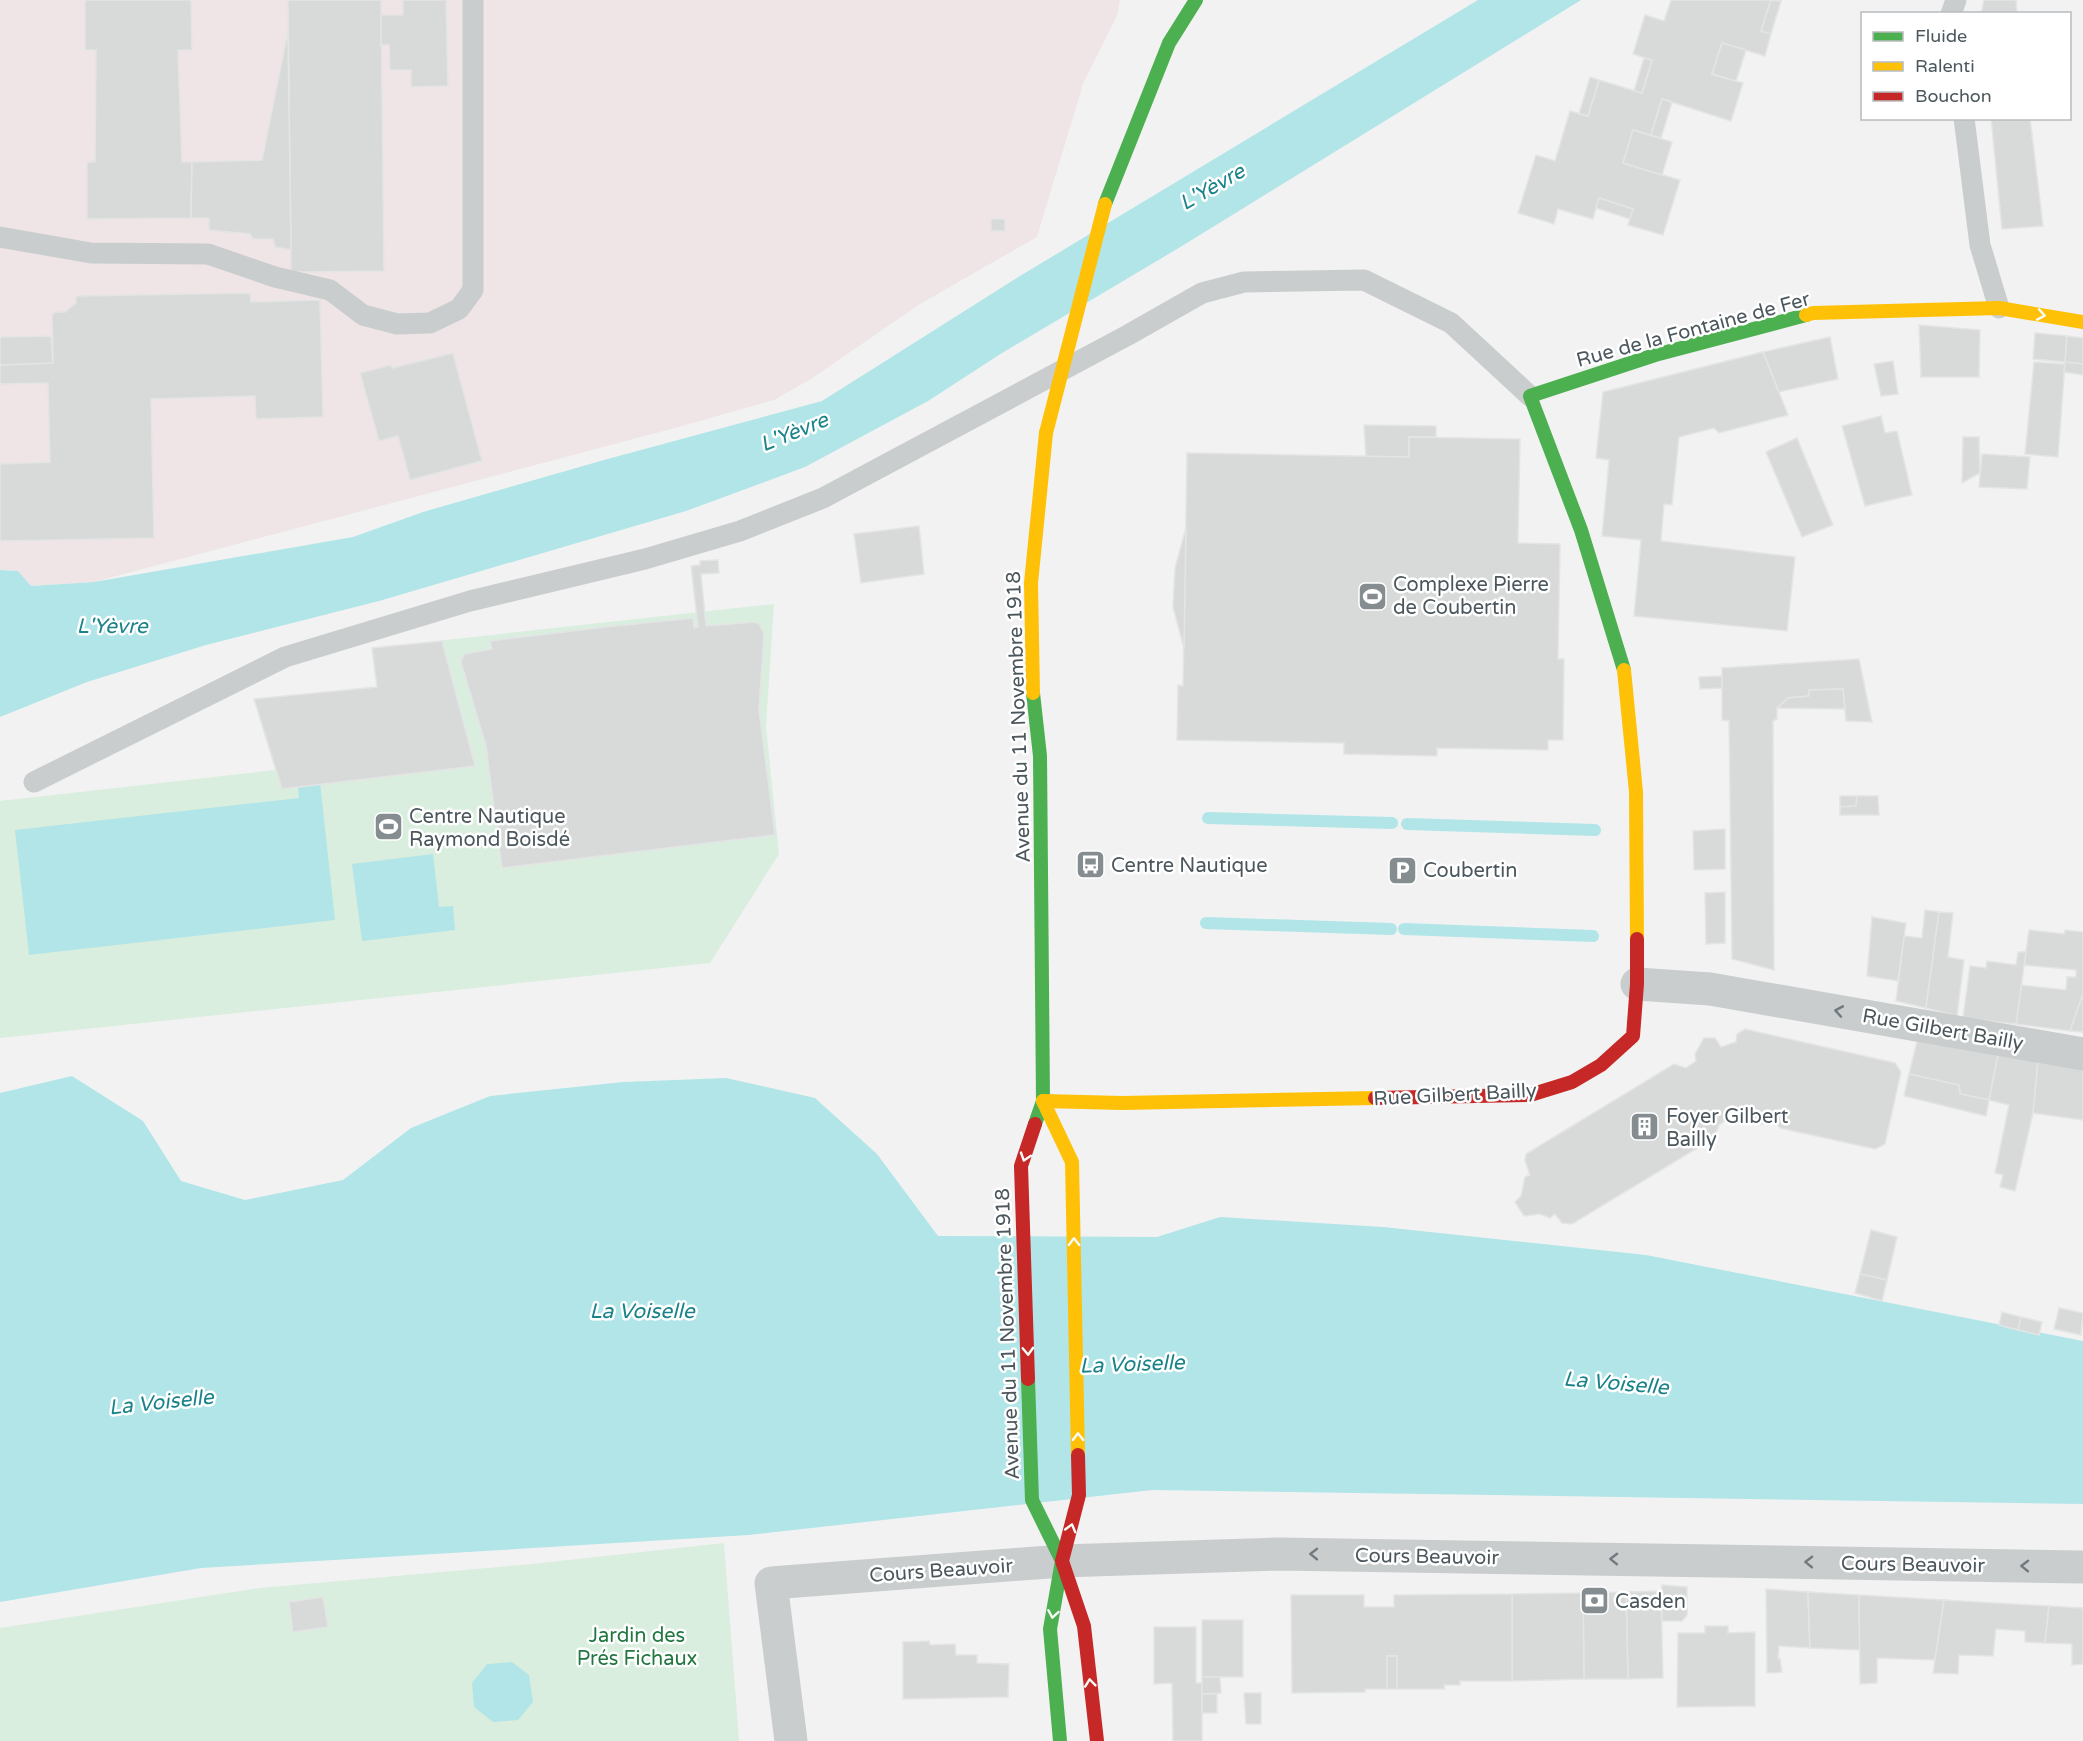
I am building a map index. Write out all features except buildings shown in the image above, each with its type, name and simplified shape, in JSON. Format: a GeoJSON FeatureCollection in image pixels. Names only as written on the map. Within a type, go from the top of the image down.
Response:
{"type":"FeatureCollection","features":[{"type":"Feature","properties":{"kind":"main road","name":"Avenue du 11 Novembre 1918"},"geometry":{"type":"LineString","coordinates":[[1097,1741],[1084,1626],[1062,1562],[1032,1500],[1022,1166],[1043,1101],[1040,756],[1032,682],[1031,583],[1046,433],[1105,204],[1169,43],[1196,0]]}},
{"type":"Feature","properties":{"kind":"main road","name":"Rue de la Fontaine de Fer"},"geometry":{"type":"LineString","coordinates":[[1530,396],[1655,356],[1813,313],[1999,308],[2083,322]]}},
{"type":"Feature","properties":{"kind":"main road"},"geometry":{"type":"LineString","coordinates":[[1530,396],[1581,530],[1626,675],[1636,792],[1637,984]]}},
{"type":"Feature","properties":{"kind":"main road","name":"Rue Gilbert Bailly"},"geometry":{"type":"LineString","coordinates":[[1043,1101],[1122,1103],[1530,1095],[1572,1082],[1601,1065],[1633,1036],[1637,984]]}},
{"type":"Feature","properties":{"kind":"main road","name":"Avenue du 11 Novembre 1918"},"geometry":{"type":"LineString","coordinates":[[1043,1101],[1072,1162],[1079,1496],[1062,1562],[1050,1629],[1060,1741]]}},
{"type":"Feature","properties":{"kind":"street","name":"Rue Gilbert Bailly"},"geometry":{"type":"LineString","coordinates":[[1637,984],[1710,989],[2083,1054]]}},
{"type":"Feature","properties":{"kind":"street","name":"Cours Beauvoir"},"geometry":{"type":"LineString","coordinates":[[791,1741],[771,1583],[1062,1562],[1279,1554],[2083,1567]]}},
{"type":"Feature","properties":{"kind":"lane"},"geometry":{"type":"LineString","coordinates":[[0,237],[91,253],[208,254],[275,277],[330,290],[363,315],[398,324],[430,323],[459,309],[473,290],[473,0]]}},
{"type":"Feature","properties":{"kind":"lane"},"geometry":{"type":"LineString","coordinates":[[1964,120],[1980,244],[1999,308]]}},
{"type":"Feature","properties":{"kind":"lane"},"geometry":{"type":"LineString","coordinates":[[34,782],[285,657],[470,601],[645,559],[740,531],[823,498],[1202,293],[1244,282],[1364,280],[1450,323],[1530,396]]}},
{"type":"Feature","properties":{"kind":"shaded area"},"geometry":{"type":"Polygon","coordinates":[[[0,0],[1120,0],[1117,16],[1083,84],[1037,237],[920,304],[811,379],[774,400],[94,582],[30,586],[18,571],[0,570],[0,0]]]}},
{"type":"Feature","properties":{"kind":"green space","name":"Centre Nautique Raymond Boisdé"},"geometry":{"type":"Polygon","coordinates":[[[774,604],[766,726],[779,854],[710,963],[0,1038],[0,801],[275,770],[254,699],[377,687],[372,648],[774,604]]]}},
{"type":"Feature","properties":{"kind":"green space","name":"Jardin des Prés Fichaux"},"geometry":{"type":"Polygon","coordinates":[[[724,1543],[739,1741],[0,1741],[0,1628],[260,1588],[532,1564],[724,1543]]]}},
{"type":"Feature","properties":{"kind":"water","name":"L'Yèvre"},"geometry":{"type":"Polygon","coordinates":[[[1478,0],[1581,0],[1182,246],[1002,353],[928,401],[805,467],[686,511],[379,601],[206,645],[87,682],[0,717],[0,570],[18,571],[31,586],[94,582],[353,537],[423,512],[822,401],[1020,276],[1478,0]]]}},
{"type":"Feature","properties":{"kind":"water"},"geometry":{"type":"Polygon","coordinates":[[[319,773],[335,920],[29,955],[15,830],[299,798],[297,776],[319,773]]]}},
{"type":"Feature","properties":{"kind":"water"},"geometry":{"type":"Polygon","coordinates":[[[433,854],[439,907],[453,906],[455,930],[362,941],[352,864],[433,854]]]}},
{"type":"Feature","properties":{"kind":"water","name":"La Voiselle"},"geometry":{"type":"Polygon","coordinates":[[[72,1076],[143,1121],[181,1181],[245,1200],[343,1180],[411,1128],[490,1096],[623,1082],[726,1078],[815,1098],[877,1154],[938,1236],[1157,1237],[1220,1217],[1383,1227],[1646,1255],[2083,1341],[2083,1504],[1152,1490],[749,1535],[201,1568],[0,1602],[0,1093],[72,1076]]]}},
{"type":"Feature","properties":{"kind":"water"},"geometry":{"type":"Polygon","coordinates":[[[512,1662],[529,1675],[533,1702],[518,1720],[493,1722],[474,1707],[472,1683],[487,1664],[512,1662]]]}},
{"type":"Feature","properties":{"kind":"waterway"},"geometry":{"type":"LineString","coordinates":[[1208,818],[1392,823]]}},
{"type":"Feature","properties":{"kind":"waterway"},"geometry":{"type":"LineString","coordinates":[[1407,824],[1595,830]]}},
{"type":"Feature","properties":{"kind":"waterway"},"geometry":{"type":"LineString","coordinates":[[1206,923],[1391,929]]}},
{"type":"Feature","properties":{"kind":"waterway"},"geometry":{"type":"LineString","coordinates":[[1404,929],[1593,936]]}},
{"type":"Feature","properties":{"kind":"traffic: fast"},"geometry":{"type":"LineString","coordinates":[[1105,204],[1169,43],[1196,0]]}},
{"type":"Feature","properties":{"kind":"traffic: fast"},"geometry":{"type":"LineString","coordinates":[[1624,670],[1581,530],[1530,396],[1655,355],[1806,315]]}},
{"type":"Feature","properties":{"kind":"traffic: fast"},"geometry":{"type":"LineString","coordinates":[[1033,693],[1040,756],[1043,1101],[1035,1124]]}},
{"type":"Feature","properties":{"kind":"traffic: fast"},"geometry":{"type":"LineString","coordinates":[[1028,1379],[1032,1500],[1062,1561],[1050,1629],[1060,1741]]}},
{"type":"Feature","properties":{"kind":"traffic: slow"},"geometry":{"type":"LineString","coordinates":[[1046,433],[1105,204]]}},
{"type":"Feature","properties":{"kind":"traffic: slow"},"geometry":{"type":"LineString","coordinates":[[1806,315],[1999,308],[2083,322]]}},
{"type":"Feature","properties":{"kind":"traffic: slow"},"geometry":{"type":"LineString","coordinates":[[1033,693],[1031,583],[1046,433]]}},
{"type":"Feature","properties":{"kind":"traffic: slow"},"geometry":{"type":"LineString","coordinates":[[1624,670],[1636,792],[1637,939]]}},
{"type":"Feature","properties":{"kind":"traffic: slow"},"geometry":{"type":"LineString","coordinates":[[1043,1101],[1122,1103],[1375,1098]]}},
{"type":"Feature","properties":{"kind":"traffic: slow"},"geometry":{"type":"LineString","coordinates":[[1043,1101],[1072,1162],[1078,1455]]}},
{"type":"Feature","properties":{"kind":"traffic: jam"},"geometry":{"type":"LineString","coordinates":[[1375,1098],[1530,1095],[1572,1082],[1601,1065],[1633,1036],[1637,984],[1637,939]]}},
{"type":"Feature","properties":{"kind":"traffic: jam"},"geometry":{"type":"LineString","coordinates":[[1028,1379],[1021,1166],[1035,1124]]}},
{"type":"Feature","properties":{"kind":"traffic: jam"},"geometry":{"type":"LineString","coordinates":[[1078,1455],[1079,1495],[1062,1561],[1084,1626],[1097,1741]]}},
{"type":"Feature","properties":{"kind":"place","name":"Complexe Pierre de Coubertin"},"geometry":{"type":"Point","coordinates":[1372,596]}},
{"type":"Feature","properties":{"kind":"place","name":"Centre Nautique Raymond Boisdé"},"geometry":{"type":"Point","coordinates":[388,827]}},
{"type":"Feature","properties":{"kind":"place","name":"Centre Nautique"},"geometry":{"type":"Point","coordinates":[1090,865]}},
{"type":"Feature","properties":{"kind":"place","name":"Coubertin"},"geometry":{"type":"Point","coordinates":[1402,870]}},
{"type":"Feature","properties":{"kind":"place","name":"Foyer Gilbert Bailly"},"geometry":{"type":"Point","coordinates":[1645,1127]}},
{"type":"Feature","properties":{"kind":"place","name":"Casden"},"geometry":{"type":"Point","coordinates":[1594,1601]}}]}
